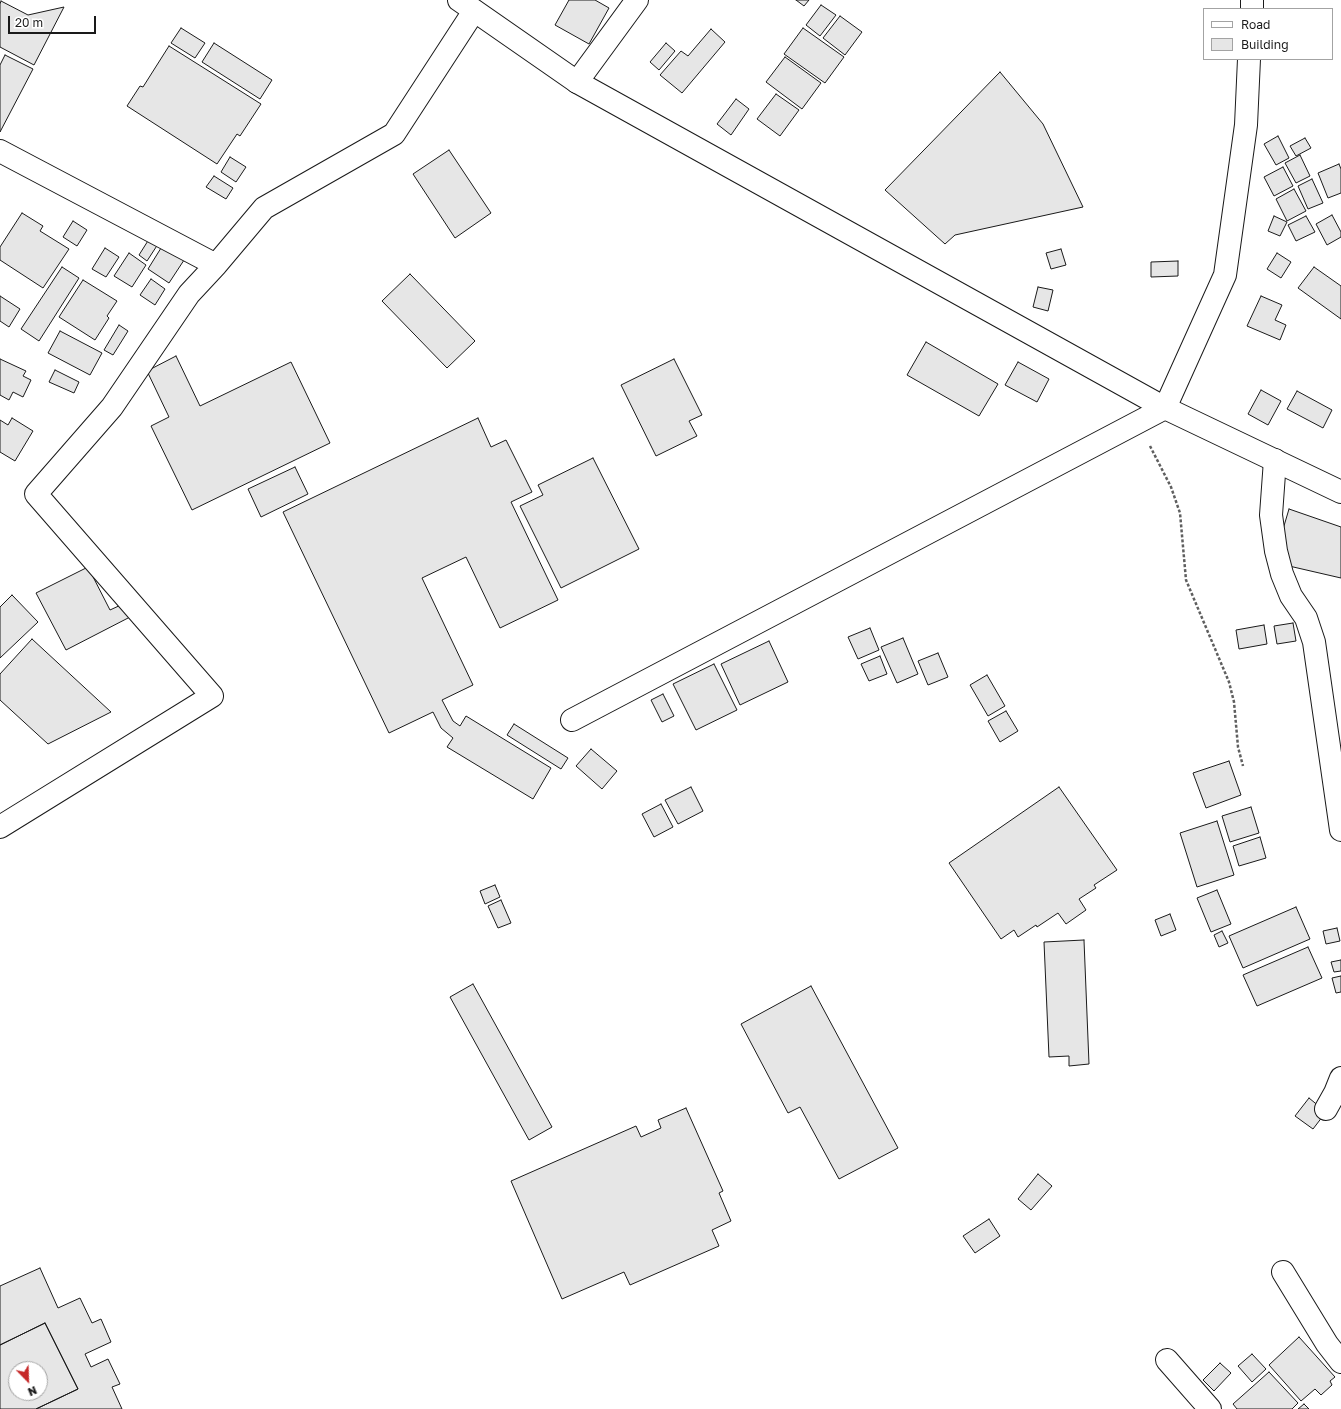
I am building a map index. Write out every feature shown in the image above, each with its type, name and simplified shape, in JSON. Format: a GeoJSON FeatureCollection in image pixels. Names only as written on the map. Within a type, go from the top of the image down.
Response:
{"type":"FeatureCollection","features":[{"type":"Feature","properties":{"kind":"street"},"geometry":{"type":"LineString","coordinates":[[577,82],[637,0]]}},
{"type":"Feature","properties":{"kind":"street"},"geometry":{"type":"LineString","coordinates":[[0,827],[212,696],[36,494],[112,407],[189,294],[216,265],[264,208],[394,134],[467,6],[577,82],[1165,408],[1341,492]]}},
{"type":"Feature","properties":{"kind":"street"},"geometry":{"type":"LineString","coordinates":[[572,720],[1165,408],[1225,275],[1246,125],[1249,60]]}},
{"type":"Feature","properties":{"kind":"street"},"geometry":{"type":"LineString","coordinates":[[0,151],[216,265]]}},
{"type":"Feature","properties":{"kind":"street"},"geometry":{"type":"LineString","coordinates":[[1275,460],[1271,515],[1276,551],[1282,574],[1289,590],[1306,618],[1314,642],[1341,830]]}},
{"type":"Feature","properties":{"kind":"street"},"geometry":{"type":"LineString","coordinates":[[1326,1109],[1341,1078]]}},
{"type":"Feature","properties":{"kind":"street"},"geometry":{"type":"LineString","coordinates":[[1283,1272],[1327,1344],[1341,1362]]}},
{"type":"Feature","properties":{"kind":"street"},"geometry":{"type":"LineString","coordinates":[[1167,1360],[1210,1409]]}},
{"type":"Feature","properties":{"kind":"path"},"geometry":{"type":"LineString","coordinates":[[1138,423],[1171,487],[1180,513],[1186,580],[1229,682],[1234,702],[1238,747],[1243,766]]}},
{"type":"Feature","properties":{"kind":"building"},"geometry":{"type":"Polygon","coordinates":[[[569,0],[595,0],[609,8],[589,44],[555,25],[569,0]]]}},
{"type":"Feature","properties":{"kind":"building"},"geometry":{"type":"Polygon","coordinates":[[[796,0],[809,0],[804,6],[796,0]]]}},
{"type":"Feature","properties":{"kind":"building"},"geometry":{"type":"Polygon","coordinates":[[[1,1],[28,15],[64,7],[34,65],[0,47],[1,1]]]}},
{"type":"Feature","properties":{"kind":"building"},"geometry":{"type":"Polygon","coordinates":[[[821,5],[836,15],[820,36],[806,25],[821,5]]]}},
{"type":"Feature","properties":{"kind":"building"},"geometry":{"type":"Polygon","coordinates":[[[840,16],[862,32],[845,55],[823,38],[840,16]]]}},
{"type":"Feature","properties":{"kind":"building"},"geometry":{"type":"Polygon","coordinates":[[[181,28],[205,43],[195,58],[171,43],[181,28]]]}},
{"type":"Feature","properties":{"kind":"building"},"geometry":{"type":"Polygon","coordinates":[[[803,28],[844,57],[825,83],[784,54],[803,28]]]}},
{"type":"Feature","properties":{"kind":"building"},"geometry":{"type":"Polygon","coordinates":[[[711,29],[725,42],[682,93],[660,75],[681,51],[688,56],[711,29]]]}},
{"type":"Feature","properties":{"kind":"building"},"geometry":{"type":"Polygon","coordinates":[[[214,43],[272,80],[260,99],[202,62],[214,43]]]}},
{"type":"Feature","properties":{"kind":"building"},"geometry":{"type":"Polygon","coordinates":[[[666,43],[675,51],[659,70],[650,62],[666,43]]]}},
{"type":"Feature","properties":{"kind":"building"},"geometry":{"type":"Polygon","coordinates":[[[169,46],[261,104],[240,136],[237,134],[217,164],[127,106],[140,86],[143,87],[169,46]]]}},
{"type":"Feature","properties":{"kind":"building"},"geometry":{"type":"Polygon","coordinates":[[[5,55],[33,69],[0,132],[0,65],[5,55]]]}},
{"type":"Feature","properties":{"kind":"building"},"geometry":{"type":"Polygon","coordinates":[[[785,57],[821,83],[802,109],[766,82],[785,57]]]}},
{"type":"Feature","properties":{"kind":"building"},"geometry":{"type":"Polygon","coordinates":[[[1000,72],[1043,124],[1083,207],[955,235],[945,244],[885,190],[1000,72]]]}},
{"type":"Feature","properties":{"kind":"building"},"geometry":{"type":"Polygon","coordinates":[[[776,94],[799,110],[780,136],[757,119],[776,94]]]}},
{"type":"Feature","properties":{"kind":"building"},"geometry":{"type":"Polygon","coordinates":[[[736,99],[749,109],[731,135],[717,124],[736,99]]]}},
{"type":"Feature","properties":{"kind":"building"},"geometry":{"type":"Polygon","coordinates":[[[1278,136],[1289,158],[1276,165],[1264,144],[1278,136]]]}},
{"type":"Feature","properties":{"kind":"building"},"geometry":{"type":"Polygon","coordinates":[[[1305,138],[1311,148],[1296,156],[1290,146],[1305,138]]]}},
{"type":"Feature","properties":{"kind":"building"},"geometry":{"type":"Polygon","coordinates":[[[449,150],[491,213],[455,238],[413,174],[449,150]]]}},
{"type":"Feature","properties":{"kind":"building"},"geometry":{"type":"Polygon","coordinates":[[[1300,155],[1310,176],[1296,183],[1285,163],[1300,155]]]}},
{"type":"Feature","properties":{"kind":"building"},"geometry":{"type":"Polygon","coordinates":[[[230,157],[246,167],[236,182],[221,172],[230,157]]]}},
{"type":"Feature","properties":{"kind":"building"},"geometry":{"type":"Polygon","coordinates":[[[1339,164],[1341,169],[1341,193],[1328,198],[1318,173],[1339,164]]]}},
{"type":"Feature","properties":{"kind":"building"},"geometry":{"type":"Polygon","coordinates":[[[1283,167],[1293,186],[1274,196],[1264,177],[1283,167]]]}},
{"type":"Feature","properties":{"kind":"building"},"geometry":{"type":"Polygon","coordinates":[[[214,176],[233,188],[226,199],[206,187],[214,176]]]}},
{"type":"Feature","properties":{"kind":"building"},"geometry":{"type":"Polygon","coordinates":[[[1312,179],[1323,203],[1308,209],[1298,186],[1312,179]]]}},
{"type":"Feature","properties":{"kind":"building"},"geometry":{"type":"Polygon","coordinates":[[[1294,189],[1306,211],[1287,221],[1276,199],[1294,189]]]}},
{"type":"Feature","properties":{"kind":"building"},"geometry":{"type":"Polygon","coordinates":[[[22,213],[43,226],[40,231],[69,249],[43,288],[0,260],[0,247],[22,213]]]}},
{"type":"Feature","properties":{"kind":"building"},"geometry":{"type":"Polygon","coordinates":[[[1332,215],[1341,232],[1341,237],[1327,245],[1316,224],[1332,215]]]}},
{"type":"Feature","properties":{"kind":"building"},"geometry":{"type":"Polygon","coordinates":[[[1274,216],[1287,222],[1280,236],[1268,231],[1274,216]]]}},
{"type":"Feature","properties":{"kind":"building"},"geometry":{"type":"Polygon","coordinates":[[[1306,216],[1315,232],[1296,241],[1288,225],[1306,216]]]}},
{"type":"Feature","properties":{"kind":"building"},"geometry":{"type":"Polygon","coordinates":[[[73,221],[87,230],[77,246],[63,237],[73,221]]]}},
{"type":"Feature","properties":{"kind":"building"},"geometry":{"type":"Polygon","coordinates":[[[151,236],[160,241],[147,261],[139,255],[151,236]]]}},
{"type":"Feature","properties":{"kind":"building"},"geometry":{"type":"Polygon","coordinates":[[[166,240],[188,254],[169,283],[148,269],[166,240]]]}},
{"type":"Feature","properties":{"kind":"building"},"geometry":{"type":"Polygon","coordinates":[[[105,248],[119,257],[106,277],[92,269],[105,248]]]}},
{"type":"Feature","properties":{"kind":"building"},"geometry":{"type":"Polygon","coordinates":[[[1061,249],[1066,265],[1051,269],[1046,253],[1061,249]]]}},
{"type":"Feature","properties":{"kind":"building"},"geometry":{"type":"Polygon","coordinates":[[[129,253],[146,265],[132,287],[114,276],[129,253]]]}},
{"type":"Feature","properties":{"kind":"building"},"geometry":{"type":"Polygon","coordinates":[[[1277,253],[1291,262],[1281,278],[1267,269],[1277,253]]]}},
{"type":"Feature","properties":{"kind":"building"},"geometry":{"type":"Polygon","coordinates":[[[1178,261],[1178,276],[1151,277],[1151,262],[1178,261]]]}},
{"type":"Feature","properties":{"kind":"building"},"geometry":{"type":"Polygon","coordinates":[[[62,267],[79,278],[39,341],[21,329],[62,267]]]}},
{"type":"Feature","properties":{"kind":"building"},"geometry":{"type":"Polygon","coordinates":[[[1314,267],[1341,286],[1341,319],[1298,288],[1314,267]]]}},
{"type":"Feature","properties":{"kind":"building"},"geometry":{"type":"Polygon","coordinates":[[[410,274],[475,341],[447,368],[382,301],[410,274]]]}},
{"type":"Feature","properties":{"kind":"building"},"geometry":{"type":"Polygon","coordinates":[[[151,279],[165,289],[155,305],[140,295],[151,279]]]}},
{"type":"Feature","properties":{"kind":"building"},"geometry":{"type":"Polygon","coordinates":[[[83,280],[117,301],[107,316],[109,318],[95,340],[59,317],[83,280]]]}},
{"type":"Feature","properties":{"kind":"building"},"geometry":{"type":"Polygon","coordinates":[[[1038,287],[1053,290],[1048,311],[1033,307],[1038,287]]]}},
{"type":"Feature","properties":{"kind":"building"},"geometry":{"type":"Polygon","coordinates":[[[0,296],[20,309],[9,327],[0,321],[0,296]]]}},
{"type":"Feature","properties":{"kind":"building"},"geometry":{"type":"Polygon","coordinates":[[[1261,296],[1282,305],[1275,320],[1286,325],[1280,340],[1247,326],[1261,296]]]}},
{"type":"Feature","properties":{"kind":"building"},"geometry":{"type":"Polygon","coordinates":[[[119,325],[128,331],[113,355],[104,350],[119,325]]]}},
{"type":"Feature","properties":{"kind":"building"},"geometry":{"type":"Polygon","coordinates":[[[60,331],[102,353],[90,375],[48,353],[60,331]]]}},
{"type":"Feature","properties":{"kind":"building"},"geometry":{"type":"Polygon","coordinates":[[[926,342],[998,384],[979,416],[907,375],[926,342]]]}},
{"type":"Feature","properties":{"kind":"building"},"geometry":{"type":"Polygon","coordinates":[[[176,356],[200,406],[291,362],[330,443],[192,510],[151,426],[169,417],[147,371],[176,356]]]}},
{"type":"Feature","properties":{"kind":"building"},"geometry":{"type":"Polygon","coordinates":[[[0,359],[26,371],[23,376],[31,380],[23,397],[13,392],[9,400],[0,395],[0,359]]]}},
{"type":"Feature","properties":{"kind":"building"},"geometry":{"type":"Polygon","coordinates":[[[674,359],[702,415],[689,421],[697,436],[656,456],[621,385],[674,359]]]}},
{"type":"Feature","properties":{"kind":"building"},"geometry":{"type":"Polygon","coordinates":[[[1018,362],[1049,379],[1037,402],[1005,385],[1018,362]]]}},
{"type":"Feature","properties":{"kind":"building"},"geometry":{"type":"Polygon","coordinates":[[[55,370],[79,382],[74,393],[49,382],[55,370]]]}},
{"type":"Feature","properties":{"kind":"building"},"geometry":{"type":"Polygon","coordinates":[[[1261,390],[1281,401],[1268,425],[1248,414],[1261,390]]]}},
{"type":"Feature","properties":{"kind":"building"},"geometry":{"type":"Polygon","coordinates":[[[1297,391],[1332,410],[1323,428],[1287,409],[1297,391]]]}},
{"type":"Feature","properties":{"kind":"building"},"geometry":{"type":"Polygon","coordinates":[[[12,418],[33,431],[15,461],[0,452],[0,420],[8,425],[12,418]]]}},
{"type":"Feature","properties":{"kind":"building"},"geometry":{"type":"Polygon","coordinates":[[[478,418],[491,447],[506,440],[532,492],[511,502],[558,600],[500,628],[466,557],[422,578],[473,685],[442,700],[453,721],[460,726],[466,716],[551,768],[533,799],[447,747],[453,738],[441,728],[433,712],[389,733],[283,512],[478,418]]]}},
{"type":"Feature","properties":{"kind":"building"},"geometry":{"type":"Polygon","coordinates":[[[593,458],[639,549],[561,588],[520,506],[543,495],[538,485],[593,458]]]}},
{"type":"Feature","properties":{"kind":"building"},"geometry":{"type":"Polygon","coordinates":[[[295,467],[308,494],[261,517],[248,489],[295,467]]]}},
{"type":"Feature","properties":{"kind":"building"},"geometry":{"type":"Polygon","coordinates":[[[1289,509],[1341,527],[1341,578],[1289,566],[1281,536],[1289,509]]]}},
{"type":"Feature","properties":{"kind":"building"},"geometry":{"type":"Polygon","coordinates":[[[88,567],[110,610],[123,604],[130,617],[66,650],[36,593],[88,567]]]}},
{"type":"Feature","properties":{"kind":"building"},"geometry":{"type":"Polygon","coordinates":[[[12,595],[38,622],[0,658],[0,607],[12,595]]]}},
{"type":"Feature","properties":{"kind":"building"},"geometry":{"type":"Polygon","coordinates":[[[1293,623],[1296,641],[1277,644],[1274,626],[1293,623]]]}},
{"type":"Feature","properties":{"kind":"building"},"geometry":{"type":"Polygon","coordinates":[[[1264,625],[1267,644],[1239,649],[1236,630],[1264,625]]]}},
{"type":"Feature","properties":{"kind":"building"},"geometry":{"type":"Polygon","coordinates":[[[870,628],[879,650],[858,659],[848,637],[870,628]]]}},
{"type":"Feature","properties":{"kind":"building"},"geometry":{"type":"Polygon","coordinates":[[[903,638],[918,674],[897,683],[881,647],[903,638]]]}},
{"type":"Feature","properties":{"kind":"building"},"geometry":{"type":"Polygon","coordinates":[[[32,639],[111,712],[48,744],[0,700],[0,674],[32,639]]]}},
{"type":"Feature","properties":{"kind":"building"},"geometry":{"type":"Polygon","coordinates":[[[769,641],[788,682],[740,705],[721,664],[769,641]]]}},
{"type":"Feature","properties":{"kind":"building"},"geometry":{"type":"Polygon","coordinates":[[[938,653],[948,677],[928,685],[918,661],[938,653]]]}},
{"type":"Feature","properties":{"kind":"building"},"geometry":{"type":"Polygon","coordinates":[[[880,656],[887,674],[869,681],[861,664],[880,656]]]}},
{"type":"Feature","properties":{"kind":"building"},"geometry":{"type":"Polygon","coordinates":[[[714,664],[737,710],[696,730],[673,684],[714,664]]]}},
{"type":"Feature","properties":{"kind":"building"},"geometry":{"type":"Polygon","coordinates":[[[987,675],[1005,706],[988,716],[970,685],[987,675]]]}},
{"type":"Feature","properties":{"kind":"building"},"geometry":{"type":"Polygon","coordinates":[[[663,694],[674,716],[662,722],[651,700],[663,694]]]}},
{"type":"Feature","properties":{"kind":"building"},"geometry":{"type":"Polygon","coordinates":[[[1006,711],[1018,731],[1000,742],[988,721],[1006,711]]]}},
{"type":"Feature","properties":{"kind":"building"},"geometry":{"type":"Polygon","coordinates":[[[514,724],[568,758],[561,769],[507,735],[514,724]]]}},
{"type":"Feature","properties":{"kind":"building"},"geometry":{"type":"Polygon","coordinates":[[[591,749],[617,771],[602,789],[576,766],[591,749]]]}},
{"type":"Feature","properties":{"kind":"building"},"geometry":{"type":"Polygon","coordinates":[[[1229,761],[1241,795],[1206,808],[1193,773],[1229,761]]]}},
{"type":"Feature","properties":{"kind":"building"},"geometry":{"type":"Polygon","coordinates":[[[691,787],[703,811],[678,824],[665,800],[691,787]]]}},
{"type":"Feature","properties":{"kind":"building"},"geometry":{"type":"Polygon","coordinates":[[[1059,787],[1117,870],[1094,885],[1096,888],[1079,899],[1086,910],[1066,924],[1058,913],[1037,927],[1036,925],[1018,937],[1014,930],[1001,939],[949,863],[1059,787]]]}},
{"type":"Feature","properties":{"kind":"building"},"geometry":{"type":"Polygon","coordinates":[[[661,804],[673,827],[654,837],[642,814],[661,804]]]}},
{"type":"Feature","properties":{"kind":"building"},"geometry":{"type":"Polygon","coordinates":[[[1251,807],[1259,833],[1230,842],[1222,816],[1251,807]]]}},
{"type":"Feature","properties":{"kind":"building"},"geometry":{"type":"Polygon","coordinates":[[[1217,821],[1234,875],[1197,887],[1180,833],[1217,821]]]}},
{"type":"Feature","properties":{"kind":"building"},"geometry":{"type":"Polygon","coordinates":[[[1260,837],[1266,858],[1239,866],[1233,846],[1260,837]]]}},
{"type":"Feature","properties":{"kind":"building"},"geometry":{"type":"Polygon","coordinates":[[[495,885],[500,897],[485,904],[480,891],[495,885]]]}},
{"type":"Feature","properties":{"kind":"building"},"geometry":{"type":"Polygon","coordinates":[[[1217,890],[1231,924],[1211,932],[1197,898],[1217,890]]]}},
{"type":"Feature","properties":{"kind":"building"},"geometry":{"type":"Polygon","coordinates":[[[501,900],[511,923],[498,928],[488,906],[501,900]]]}},
{"type":"Feature","properties":{"kind":"building"},"geometry":{"type":"Polygon","coordinates":[[[1296,907],[1310,939],[1243,968],[1229,936],[1296,907]]]}},
{"type":"Feature","properties":{"kind":"building"},"geometry":{"type":"Polygon","coordinates":[[[1170,914],[1176,930],[1161,936],[1155,920],[1170,914]]]}},
{"type":"Feature","properties":{"kind":"building"},"geometry":{"type":"Polygon","coordinates":[[[1337,928],[1340,941],[1326,944],[1323,931],[1337,928]]]}},
{"type":"Feature","properties":{"kind":"building"},"geometry":{"type":"Polygon","coordinates":[[[1222,931],[1228,943],[1219,947],[1214,935],[1222,931]]]}},
{"type":"Feature","properties":{"kind":"building"},"geometry":{"type":"Polygon","coordinates":[[[1084,940],[1089,1064],[1069,1066],[1069,1056],[1049,1057],[1044,942],[1084,940]]]}},
{"type":"Feature","properties":{"kind":"building"},"geometry":{"type":"Polygon","coordinates":[[[1308,947],[1322,978],[1257,1006],[1243,975],[1308,947]]]}},
{"type":"Feature","properties":{"kind":"building"},"geometry":{"type":"Polygon","coordinates":[[[1341,960],[1341,971],[1334,972],[1331,962],[1341,960]]]}},
{"type":"Feature","properties":{"kind":"building"},"geometry":{"type":"Polygon","coordinates":[[[1341,976],[1341,992],[1336,993],[1332,978],[1341,976]]]}},
{"type":"Feature","properties":{"kind":"building"},"geometry":{"type":"Polygon","coordinates":[[[473,984],[552,1127],[529,1140],[450,997],[473,984]]]}},
{"type":"Feature","properties":{"kind":"building"},"geometry":{"type":"Polygon","coordinates":[[[811,986],[898,1148],[839,1179],[800,1107],[788,1113],[741,1024],[811,986]]]}},
{"type":"Feature","properties":{"kind":"building"},"geometry":{"type":"Polygon","coordinates":[[[1309,1098],[1326,1112],[1313,1129],[1295,1116],[1309,1098]]]}},
{"type":"Feature","properties":{"kind":"building"},"geometry":{"type":"Polygon","coordinates":[[[686,1108],[723,1191],[719,1193],[731,1221],[712,1230],[719,1246],[630,1285],[624,1272],[562,1299],[511,1181],[636,1126],[641,1137],[661,1128],[658,1120],[686,1108]]]}},
{"type":"Feature","properties":{"kind":"building"},"geometry":{"type":"Polygon","coordinates":[[[1038,1174],[1052,1186],[1031,1210],[1018,1199],[1038,1174]]]}},
{"type":"Feature","properties":{"kind":"building"},"geometry":{"type":"Polygon","coordinates":[[[989,1219],[1000,1236],[975,1253],[963,1236],[989,1219]]]}},
{"type":"Feature","properties":{"kind":"building"},"geometry":{"type":"Polygon","coordinates":[[[40,1268],[58,1308],[80,1298],[92,1323],[101,1319],[111,1342],[85,1354],[91,1367],[108,1359],[120,1384],[112,1387],[122,1409],[36,1409],[78,1389],[45,1323],[0,1345],[0,1286],[40,1268]]]}},
{"type":"Feature","properties":{"kind":"building"},"geometry":{"type":"Polygon","coordinates":[[[45,1323],[78,1389],[36,1409],[0,1409],[0,1345],[45,1323]]]}},
{"type":"Feature","properties":{"kind":"building"},"geometry":{"type":"Polygon","coordinates":[[[1299,1337],[1335,1377],[1330,1381],[1332,1385],[1321,1395],[1315,1389],[1301,1401],[1269,1365],[1299,1337]]]}},
{"type":"Feature","properties":{"kind":"building"},"geometry":{"type":"Polygon","coordinates":[[[1252,1354],[1266,1369],[1252,1382],[1238,1366],[1252,1354]]]}},
{"type":"Feature","properties":{"kind":"building"},"geometry":{"type":"Polygon","coordinates":[[[1220,1363],[1231,1373],[1214,1391],[1203,1380],[1220,1363]]]}},
{"type":"Feature","properties":{"kind":"building"},"geometry":{"type":"Polygon","coordinates":[[[1269,1372],[1298,1403],[1292,1409],[1237,1409],[1233,1404],[1269,1372]]]}},
{"type":"Feature","properties":{"kind":"building"},"geometry":{"type":"Polygon","coordinates":[[[1304,1404],[1309,1409],[1298,1409],[1304,1404]]]}}]}
